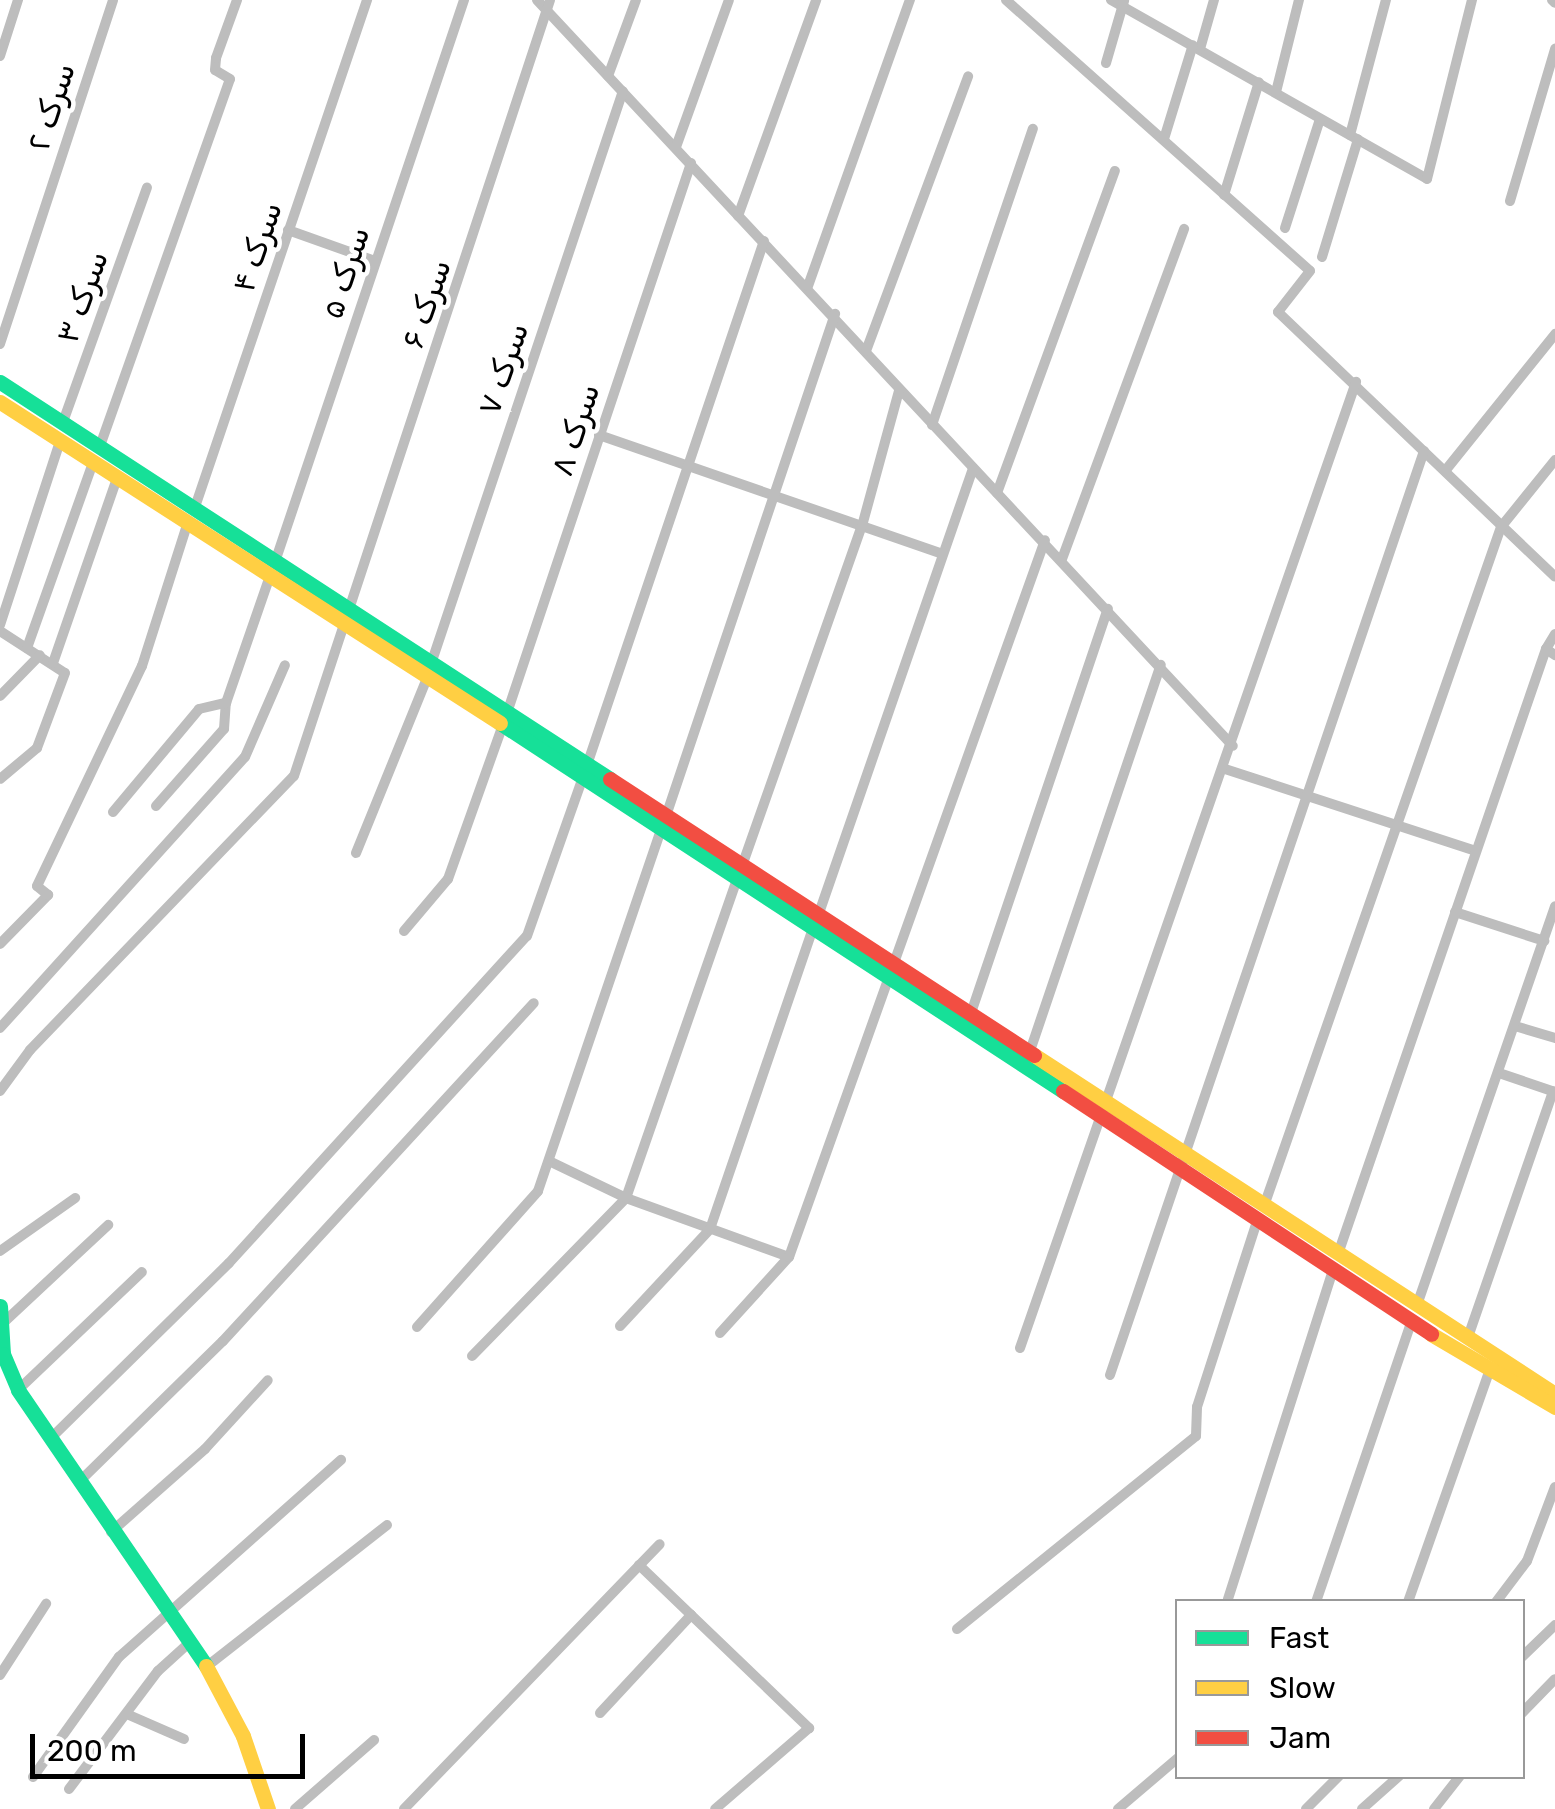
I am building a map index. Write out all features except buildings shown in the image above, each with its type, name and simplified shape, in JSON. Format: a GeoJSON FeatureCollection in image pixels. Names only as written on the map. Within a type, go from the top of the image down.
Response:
{"type":"FeatureCollection","features":[{"type":"Feature","properties":{"kind":"street"},"geometry":{"type":"LineString","coordinates":[[0,56],[18,0]]}},
{"type":"Feature","properties":{"kind":"street","name":"سرک ۲"},"geometry":{"type":"LineString","coordinates":[[0,344],[113,0]]}},
{"type":"Feature","properties":{"kind":"street"},"geometry":{"type":"LineString","coordinates":[[100,446],[230,79],[215,70],[236,0]]}},
{"type":"Feature","properties":{"kind":"street","name":"سرک ۴"},"geometry":{"type":"LineString","coordinates":[[0,944],[48,895],[37,886],[142,666],[367,0]]}},
{"type":"Feature","properties":{"kind":"street","name":"سرک ۵"},"geometry":{"type":"LineString","coordinates":[[275,562],[464,0]]}},
{"type":"Feature","properties":{"kind":"street"},"geometry":{"type":"LineString","coordinates":[[537,0],[549,5],[608,76],[835,314],[899,390],[1062,559],[1233,746]]}},
{"type":"Feature","properties":{"kind":"street"},"geometry":{"type":"LineString","coordinates":[[608,76],[636,0]]}},
{"type":"Feature","properties":{"kind":"street"},"geometry":{"type":"LineString","coordinates":[[676,147],[730,0]]}},
{"type":"Feature","properties":{"kind":"street"},"geometry":{"type":"LineString","coordinates":[[738,216],[816,0]]}},
{"type":"Feature","properties":{"kind":"street"},"geometry":{"type":"LineString","coordinates":[[808,286],[910,0]]}},
{"type":"Feature","properties":{"kind":"street"},"geometry":{"type":"LineString","coordinates":[[1006,0],[1310,271],[1278,312],[1356,382],[1555,578]]}},
{"type":"Feature","properties":{"kind":"street"},"geometry":{"type":"LineString","coordinates":[[1110,0],[1124,4],[1427,179],[1472,0]]}},
{"type":"Feature","properties":{"kind":"street"},"geometry":{"type":"LineString","coordinates":[[1164,138],[1214,0]]}},
{"type":"Feature","properties":{"kind":"street"},"geometry":{"type":"LineString","coordinates":[[1276,92],[1300,0]]}},
{"type":"Feature","properties":{"kind":"street"},"geometry":{"type":"LineString","coordinates":[[1322,258],[1386,0]]}},
{"type":"Feature","properties":{"kind":"street"},"geometry":{"type":"LineString","coordinates":[[1106,62],[1124,4]]}},
{"type":"Feature","properties":{"kind":"street","name":"سرک ۶"},"geometry":{"type":"LineString","coordinates":[[0,1091],[30,1050],[294,776],[352,613],[549,5]]}},
{"type":"Feature","properties":{"kind":"street"},"geometry":{"type":"LineString","coordinates":[[1510,201],[1555,49]]}},
{"type":"Feature","properties":{"kind":"street"},"geometry":{"type":"LineString","coordinates":[[866,350],[968,76]]}},
{"type":"Feature","properties":{"kind":"street"},"geometry":{"type":"LineString","coordinates":[[1224,195],[1259,82]]}},
{"type":"Feature","properties":{"kind":"street","name":"سرک ۷"},"geometry":{"type":"LineString","coordinates":[[356,853],[429,671],[623,91]]}},
{"type":"Feature","properties":{"kind":"street"},"geometry":{"type":"LineString","coordinates":[[1285,228],[1320,118]]}},
{"type":"Feature","properties":{"kind":"street"},"geometry":{"type":"LineString","coordinates":[[932,425],[1033,129]]}},
{"type":"Feature","properties":{"kind":"street","name":"سرک ۸"},"geometry":{"type":"LineString","coordinates":[[404,931],[448,880],[690,163]]}},
{"type":"Feature","properties":{"kind":"street"},"geometry":{"type":"LineString","coordinates":[[998,492],[1115,171]]}},
{"type":"Feature","properties":{"kind":"street","name":"سرک ۳"},"geometry":{"type":"LineString","coordinates":[[63,422],[147,188]]}},
{"type":"Feature","properties":{"kind":"street"},"geometry":{"type":"LineString","coordinates":[[288,230],[375,261]]}},
{"type":"Feature","properties":{"kind":"street"},"geometry":{"type":"LineString","coordinates":[[1062,559],[1184,230]]}},
{"type":"Feature","properties":{"kind":"street"},"geometry":{"type":"LineString","coordinates":[[52,1436],[230,1264],[527,936],[764,241]]}},
{"type":"Feature","properties":{"kind":"street"},"geometry":{"type":"LineString","coordinates":[[417,1327],[538,1191],[835,314]]}},
{"type":"Feature","properties":{"kind":"street"},"geometry":{"type":"LineString","coordinates":[[1445,471],[1555,334]]}},
{"type":"Feature","properties":{"kind":"street"},"geometry":{"type":"LineString","coordinates":[[0,382],[100,446],[269,579],[346,630],[429,671]]}},
{"type":"Feature","properties":{"kind":"street"},"geometry":{"type":"LineString","coordinates":[[1020,1348],[1233,746],[1356,382]]}},
{"type":"Feature","properties":{"kind":"street"},"geometry":{"type":"LineString","coordinates":[[472,1356],[626,1198],[862,526],[899,390]]}},
{"type":"Feature","properties":{"kind":"street"},"geometry":{"type":"LineString","coordinates":[[0,402],[117,478],[275,562],[429,671],[1415,1313],[1489,1372],[1555,1407]]}},
{"type":"Feature","properties":{"kind":"street"},"geometry":{"type":"LineString","coordinates":[[600,435],[942,554]]}},
{"type":"Feature","properties":{"kind":"street"},"geometry":{"type":"LineString","coordinates":[[0,779],[27,761],[42,738],[65,673],[0,628],[60,442]]}},
{"type":"Feature","properties":{"kind":"street"},"geometry":{"type":"LineString","coordinates":[[1110,1375],[1424,452]]}},
{"type":"Feature","properties":{"kind":"street"},"geometry":{"type":"LineString","coordinates":[[958,1629],[1196,1436],[1197,1407],[1261,1214],[1500,527],[1555,460]]}},
{"type":"Feature","properties":{"kind":"street"},"geometry":{"type":"LineString","coordinates":[[27,648],[93,462]]}},
{"type":"Feature","properties":{"kind":"street"},"geometry":{"type":"LineString","coordinates":[[620,1326],[710,1229],[973,468]]}},
{"type":"Feature","properties":{"kind":"street"},"geometry":{"type":"LineString","coordinates":[[53,663],[117,478]]}},
{"type":"Feature","properties":{"kind":"street"},"geometry":{"type":"LineString","coordinates":[[720,1333],[789,1257],[894,973],[1044,540]]}},
{"type":"Feature","properties":{"kind":"street"},"geometry":{"type":"LineString","coordinates":[[156,806],[224,729],[226,703],[269,579]]}},
{"type":"Feature","properties":{"kind":"street"},"geometry":{"type":"LineString","coordinates":[[968,1022],[1108,609]]}},
{"type":"Feature","properties":{"kind":"street"},"geometry":{"type":"LineString","coordinates":[[1228,1599],[1336,1261],[1476,851],[1555,634]]}},
{"type":"Feature","properties":{"kind":"street"},"geometry":{"type":"LineString","coordinates":[[0,696],[40,655]]}},
{"type":"Feature","properties":{"kind":"street"},"geometry":{"type":"LineString","coordinates":[[0,1028],[244,757],[285,665]]}},
{"type":"Feature","properties":{"kind":"street"},"geometry":{"type":"LineString","coordinates":[[1027,1061],[1161,665]]}},
{"type":"Feature","properties":{"kind":"street"},"geometry":{"type":"LineString","coordinates":[[113,812],[199,709],[226,703]]}},
{"type":"Feature","properties":{"kind":"street"},"geometry":{"type":"LineString","coordinates":[[1225,768],[1476,851]]}},
{"type":"Feature","properties":{"kind":"street"},"geometry":{"type":"LineString","coordinates":[[1317,1599],[1555,906]]}},
{"type":"Feature","properties":{"kind":"street"},"geometry":{"type":"LineString","coordinates":[[1455,912],[1544,941]]}},
{"type":"Feature","properties":{"kind":"street"},"geometry":{"type":"LineString","coordinates":[[82,1479],[223,1341],[534,1002]]}},
{"type":"Feature","properties":{"kind":"street"},"geometry":{"type":"LineString","coordinates":[[1515,1026],[1555,1038]]}},
{"type":"Feature","properties":{"kind":"street"},"geometry":{"type":"LineString","coordinates":[[1468,1337],[1554,1092],[1500,1073]]}},
{"type":"Feature","properties":{"kind":"street"},"geometry":{"type":"LineString","coordinates":[[549,1161],[626,1198],[789,1257]]}},
{"type":"Feature","properties":{"kind":"street"},"geometry":{"type":"LineString","coordinates":[[0,1251],[75,1198]]}},
{"type":"Feature","properties":{"kind":"street"},"geometry":{"type":"LineString","coordinates":[[3,1323],[108,1225]]}},
{"type":"Feature","properties":{"kind":"street"},"geometry":{"type":"LineString","coordinates":[[18,1390],[142,1272]]}},
{"type":"Feature","properties":{"kind":"street"},"geometry":{"type":"LineString","coordinates":[[0,1306],[2,1354],[18,1390],[82,1479],[110,1532],[206,1667],[243,1736],[268,1809]]}},
{"type":"Feature","properties":{"kind":"street"},"geometry":{"type":"LineString","coordinates":[[1415,1313],[1468,1337],[1555,1394]]}},
{"type":"Feature","properties":{"kind":"street"},"geometry":{"type":"LineString","coordinates":[[1409,1599],[1489,1372]]}},
{"type":"Feature","properties":{"kind":"street"},"geometry":{"type":"LineString","coordinates":[[110,1532],[205,1449],[268,1380]]}},
{"type":"Feature","properties":{"kind":"street"},"geometry":{"type":"LineString","coordinates":[[33,1777],[119,1657],[340,1460]]}},
{"type":"Feature","properties":{"kind":"street"},"geometry":{"type":"LineString","coordinates":[[1498,1599],[1528,1561],[1555,1488]]}},
{"type":"Feature","properties":{"kind":"street"},"geometry":{"type":"LineString","coordinates":[[206,1667],[387,1524]]}},
{"type":"Feature","properties":{"kind":"street"},"geometry":{"type":"LineString","coordinates":[[404,1809],[660,1544]]}},
{"type":"Feature","properties":{"kind":"street"},"geometry":{"type":"LineString","coordinates":[[639,1565],[808,1728],[715,1809]]}},
{"type":"Feature","properties":{"kind":"street"},"geometry":{"type":"LineString","coordinates":[[0,1675],[46,1604]]}},
{"type":"Feature","properties":{"kind":"street"},"geometry":{"type":"LineString","coordinates":[[600,1713],[691,1615]]}},
{"type":"Feature","properties":{"kind":"street"},"geometry":{"type":"LineString","coordinates":[[1525,1654],[1555,1625]]}},
{"type":"Feature","properties":{"kind":"street"},"geometry":{"type":"LineString","coordinates":[[69,1789],[129,1715],[158,1671],[190,1642]]}},
{"type":"Feature","properties":{"kind":"street"},"geometry":{"type":"LineString","coordinates":[[1525,1710],[1555,1679]]}},
{"type":"Feature","properties":{"kind":"street"},"geometry":{"type":"LineString","coordinates":[[129,1715],[184,1739]]}},
{"type":"Feature","properties":{"kind":"street"},"geometry":{"type":"LineString","coordinates":[[295,1809],[374,1740]]}},
{"type":"Feature","properties":{"kind":"street"},"geometry":{"type":"LineString","coordinates":[[1118,1809],[1175,1761]]}},
{"type":"Feature","properties":{"kind":"street"},"geometry":{"type":"LineString","coordinates":[[1306,1809],[1336,1779]]}},
{"type":"Feature","properties":{"kind":"street"},"geometry":{"type":"LineString","coordinates":[[1362,1809],[1396,1779]]}},
{"type":"Feature","properties":{"kind":"street"},"geometry":{"type":"LineString","coordinates":[[1434,1809],[1458,1779]]}},
{"type":"Feature","properties":{"kind":"traffic: fast"},"geometry":{"type":"LineString","coordinates":[[0,382],[610,779]]}},
{"type":"Feature","properties":{"kind":"traffic: fast"},"geometry":{"type":"LineString","coordinates":[[500,723],[1063,1091]]}},
{"type":"Feature","properties":{"kind":"traffic: fast"},"geometry":{"type":"LineString","coordinates":[[0,1306],[3,1354],[18,1390],[206,1666]]}},
{"type":"Feature","properties":{"kind":"traffic: slow"},"geometry":{"type":"LineString","coordinates":[[0,402],[500,723]]}},
{"type":"Feature","properties":{"kind":"traffic: slow"},"geometry":{"type":"LineString","coordinates":[[1034,1055],[1555,1394]]}},
{"type":"Feature","properties":{"kind":"traffic: slow"},"geometry":{"type":"LineString","coordinates":[[1431,1334],[1555,1407]]}},
{"type":"Feature","properties":{"kind":"traffic: slow"},"geometry":{"type":"LineString","coordinates":[[206,1666],[243,1736],[268,1809]]}},
{"type":"Feature","properties":{"kind":"traffic: jam"},"geometry":{"type":"LineString","coordinates":[[610,779],[1034,1055]]}},
{"type":"Feature","properties":{"kind":"traffic: jam"},"geometry":{"type":"LineString","coordinates":[[1063,1091],[1431,1334]]}}]}
